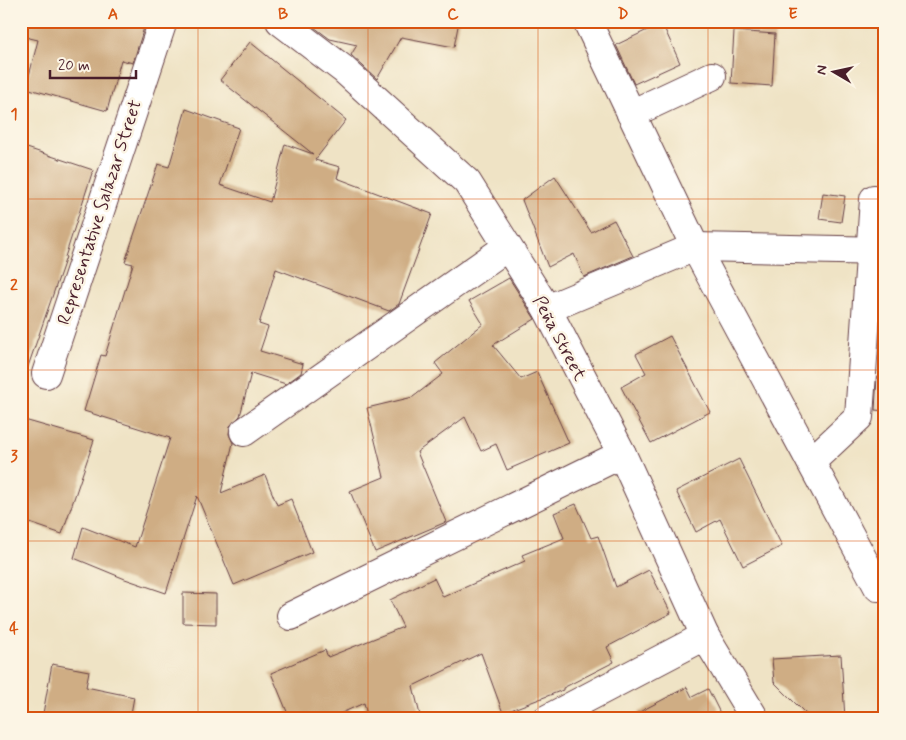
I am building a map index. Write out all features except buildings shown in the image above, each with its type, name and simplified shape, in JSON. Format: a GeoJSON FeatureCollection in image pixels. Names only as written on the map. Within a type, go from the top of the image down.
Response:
{"type":"FeatureCollection","features":[{"type":"Feature","properties":{"kind":"street","name":"Representative Salazar Street"},"geometry":{"type":"LineString","coordinates":[[46,374],[162,21]]}},
{"type":"Feature","properties":{"kind":"street","name":"Peña Street"},"geometry":{"type":"LineString","coordinates":[[280,21],[343,69],[467,182],[547,309],[622,454],[706,636],[754,719]]}},
{"type":"Feature","properties":{"kind":"street"},"geometry":{"type":"LineString","coordinates":[[587,21],[695,247],[878,587],[885,587]]}},
{"type":"Feature","properties":{"kind":"street"},"geometry":{"type":"LineString","coordinates":[[631,114],[712,76]]}},
{"type":"Feature","properties":{"kind":"street"},"geometry":{"type":"LineString","coordinates":[[811,462],[859,417],[877,251],[874,199]]}},
{"type":"Feature","properties":{"kind":"street"},"geometry":{"type":"LineString","coordinates":[[244,432],[507,247]]}},
{"type":"Feature","properties":{"kind":"street"},"geometry":{"type":"LineString","coordinates":[[547,309],[695,247],[877,251]]}},
{"type":"Feature","properties":{"kind":"street"},"geometry":{"type":"LineString","coordinates":[[291,616],[622,454]]}},
{"type":"Feature","properties":{"kind":"street"},"geometry":{"type":"LineString","coordinates":[[547,719],[706,636]]}}]}
